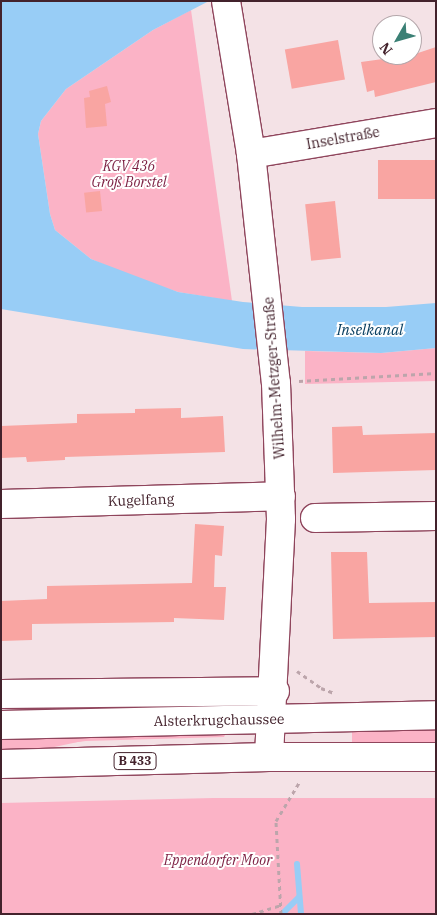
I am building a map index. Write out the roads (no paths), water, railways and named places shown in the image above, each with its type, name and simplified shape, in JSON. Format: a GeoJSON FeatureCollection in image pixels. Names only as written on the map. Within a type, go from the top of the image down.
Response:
{"type":"FeatureCollection","features":[{"type":"Feature","properties":{"kind":"street","name":"Wilhelm-Metzger-Straße"},"geometry":{"type":"LineString","coordinates":[[226,4],[251,154],[268,295],[275,375],[281,496],[274,691],[269,757]]}},
{"type":"Feature","properties":{"kind":"street","name":"Inselstraße"},"geometry":{"type":"LineString","coordinates":[[251,154],[436,123]]}},
{"type":"Feature","properties":{"kind":"street","name":"Kugelfang"},"geometry":{"type":"LineString","coordinates":[[1,504],[281,496]]}},
{"type":"Feature","properties":{"kind":"street"},"geometry":{"type":"LineString","coordinates":[[315,518],[436,516]]}},
{"type":"Feature","properties":{"kind":"street","name":"Alsterkrugchaussee"},"geometry":{"type":"LineString","coordinates":[[1,694],[274,691]]}},
{"type":"Feature","properties":{"kind":"street","name":"Alsterkrugchaussee"},"geometry":{"type":"LineString","coordinates":[[1,725],[436,715]]}},
{"type":"Feature","properties":{"kind":"street","name":"B 433"},"geometry":{"type":"LineString","coordinates":[[1,764],[269,757],[436,757]]}},
{"type":"Feature","properties":{"kind":"water","name":"Inselkanal"},"geometry":{"type":"Polygon","coordinates":[[[1,1],[209,1],[153,30],[66,89],[41,121],[38,134],[50,214],[55,230],[91,259],[178,292],[243,302],[302,307],[386,307],[436,303],[436,348],[381,353],[243,349],[1,309],[1,1]]]}},
{"type":"Feature","properties":{"kind":"waterway"},"geometry":{"type":"LineString","coordinates":[[297,864],[301,914]]}},
{"type":"Feature","properties":{"kind":"waterway"},"geometry":{"type":"LineString","coordinates":[[282,914],[299,897]]}},
{"type":"Feature","properties":{"kind":"park label","name":"KGV 436 Groß Borstel"},"geometry":{"type":"Point","coordinates":[129,174]}},
{"type":"Feature","properties":{"kind":"park label","name":"Eppendorfer Moor"},"geometry":{"type":"Point","coordinates":[218,860]}}]}
